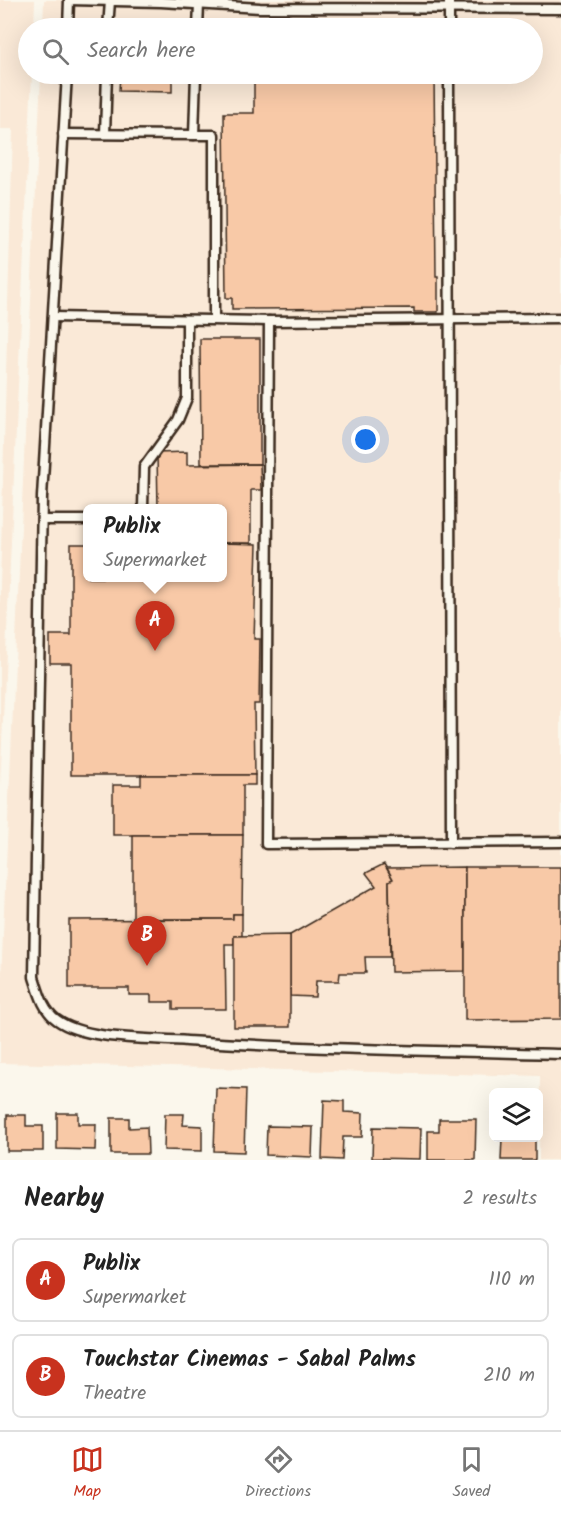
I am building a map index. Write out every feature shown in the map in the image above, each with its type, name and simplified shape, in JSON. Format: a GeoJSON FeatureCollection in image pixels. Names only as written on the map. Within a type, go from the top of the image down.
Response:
{"type":"FeatureCollection","features":[{"type":"Feature","properties":{"kind":"lane"},"geometry":{"type":"LineString","coordinates":[[68,18],[69,0],[260,8],[449,4],[561,9]]}},
{"type":"Feature","properties":{"kind":"lane"},"geometry":{"type":"LineString","coordinates":[[109,18],[110,1]]}},
{"type":"Feature","properties":{"kind":"lane"},"geometry":{"type":"LineString","coordinates":[[198,18],[199,4]]}},
{"type":"Feature","properties":{"kind":"lane"},"geometry":{"type":"LineString","coordinates":[[66,84],[42,520],[34,977],[43,1005],[58,1020],[88,1033],[123,1037],[376,1050],[561,1054]]}},
{"type":"Feature","properties":{"kind":"lane"},"geometry":{"type":"LineString","coordinates":[[105,134],[107,84]]}},
{"type":"Feature","properties":{"kind":"lane"},"geometry":{"type":"LineString","coordinates":[[194,135],[196,84]]}},
{"type":"Feature","properties":{"kind":"lane"},"geometry":{"type":"LineString","coordinates":[[449,84],[451,843]]}},
{"type":"Feature","properties":{"kind":"lane"},"geometry":{"type":"LineString","coordinates":[[63,135],[214,135],[214,319]]}},
{"type":"Feature","properties":{"kind":"lane"},"geometry":{"type":"LineString","coordinates":[[53,317],[269,321],[561,318]]}},
{"type":"Feature","properties":{"kind":"lane"},"geometry":{"type":"LineString","coordinates":[[143,504],[144,468],[178,420],[187,398],[187,320]]}},
{"type":"Feature","properties":{"kind":"lane"},"geometry":{"type":"LineString","coordinates":[[269,321],[266,844],[561,842]]}},
{"type":"Feature","properties":{"kind":"lane"},"geometry":{"type":"LineString","coordinates":[[42,520],[83,520]]}},
{"type":"Feature","properties":{"kind":"shaded area"},"geometry":{"type":"Polygon","coordinates":[[[0,0],[35,0],[34,18],[18,18],[18,84],[32,84],[0,787],[0,585],[13,129],[0,129],[0,0]]]}},
{"type":"Feature","properties":{"kind":"shaded area"},"geometry":{"type":"Polygon","coordinates":[[[44,0],[561,0],[561,1160],[539,1160],[539,1142],[543,1142],[543,1088],[540,1088],[540,1076],[0,1063],[0,1002],[41,84],[543,84],[543,18],[43,18],[44,0]]]}},
{"type":"Feature","properties":{"kind":"building"},"geometry":{"type":"Polygon","coordinates":[[[119,84],[172,84],[172,92],[119,91],[119,84]]]}},
{"type":"Feature","properties":{"kind":"building"},"geometry":{"type":"Polygon","coordinates":[[[254,84],[434,84],[438,312],[414,312],[414,308],[232,309],[232,298],[226,298],[224,113],[254,113],[254,84]]]}},
{"type":"Feature","properties":{"kind":"building"},"geometry":{"type":"Polygon","coordinates":[[[200,339],[260,339],[260,464],[201,464],[200,339]]]}},
{"type":"Feature","properties":{"kind":"building"},"geometry":{"type":"Polygon","coordinates":[[[187,452],[187,465],[260,464],[261,490],[251,490],[251,543],[227,543],[227,504],[158,504],[157,453],[187,452]]]}},
{"type":"Feature","properties":{"kind":"building"},"geometry":{"type":"Polygon","coordinates":[[[227,543],[257,544],[254,639],[260,639],[259,704],[254,704],[255,775],[71,775],[71,663],[50,663],[50,635],[71,635],[71,544],[83,544],[83,582],[227,582],[227,543]]]}},
{"type":"Feature","properties":{"kind":"building"},"geometry":{"type":"Polygon","coordinates":[[[141,775],[255,775],[255,785],[243,785],[243,835],[113,835],[113,785],[141,785],[141,775]]]}},
{"type":"Feature","properties":{"kind":"building"},"geometry":{"type":"Polygon","coordinates":[[[133,835],[243,835],[242,914],[233,914],[233,919],[133,919],[133,835]]]}},
{"type":"Feature","properties":{"kind":"building"},"geometry":{"type":"Polygon","coordinates":[[[384,864],[393,879],[389,881],[390,957],[365,957],[366,973],[340,973],[339,981],[316,981],[315,997],[290,996],[290,935],[376,886],[366,873],[384,864]]]}},
{"type":"Feature","properties":{"kind":"building"},"geometry":{"type":"Polygon","coordinates":[[[465,867],[465,971],[391,972],[389,881],[393,879],[387,868],[465,867]]]}},
{"type":"Feature","properties":{"kind":"building"},"geometry":{"type":"Polygon","coordinates":[[[465,867],[561,867],[561,1019],[465,1020],[465,867]]]}},
{"type":"Feature","properties":{"kind":"building"},"geometry":{"type":"Polygon","coordinates":[[[233,914],[242,914],[242,936],[234,936],[234,944],[225,944],[226,1009],[173,1009],[173,1002],[151,1002],[151,995],[129,995],[129,988],[69,988],[69,920],[233,919],[233,914]]]}},
{"type":"Feature","properties":{"kind":"building"},"geometry":{"type":"Polygon","coordinates":[[[290,935],[290,1027],[234,1027],[234,936],[290,935]]]}},
{"type":"Feature","properties":{"kind":"building"},"geometry":{"type":"Polygon","coordinates":[[[216,1088],[246,1089],[244,1152],[214,1151],[216,1088]]]}},
{"type":"Feature","properties":{"kind":"building"},"geometry":{"type":"Polygon","coordinates":[[[324,1100],[344,1101],[344,1112],[363,1113],[362,1137],[343,1137],[342,1160],[322,1159],[324,1100]]]}},
{"type":"Feature","properties":{"kind":"building"},"geometry":{"type":"Polygon","coordinates":[[[57,1113],[78,1113],[78,1124],[96,1124],[95,1150],[57,1149],[57,1113]]]}},
{"type":"Feature","properties":{"kind":"building"},"geometry":{"type":"Polygon","coordinates":[[[165,1114],[184,1114],[183,1125],[202,1126],[202,1151],[164,1150],[165,1114]]]}},
{"type":"Feature","properties":{"kind":"building"},"geometry":{"type":"Polygon","coordinates":[[[7,1115],[26,1115],[26,1126],[43,1126],[43,1151],[7,1151],[7,1115]]]}},
{"type":"Feature","properties":{"kind":"building"},"geometry":{"type":"Polygon","coordinates":[[[111,1118],[129,1118],[129,1128],[147,1127],[148,1154],[111,1154],[111,1118]]]}},
{"type":"Feature","properties":{"kind":"building"},"geometry":{"type":"Polygon","coordinates":[[[439,1119],[476,1119],[475,1160],[428,1160],[428,1131],[439,1131],[439,1119]]]}},
{"type":"Feature","properties":{"kind":"building"},"geometry":{"type":"Polygon","coordinates":[[[267,1126],[313,1127],[312,1157],[266,1155],[267,1126]]]}},
{"type":"Feature","properties":{"kind":"building"},"geometry":{"type":"Polygon","coordinates":[[[373,1127],[421,1128],[420,1159],[372,1158],[373,1127]]]}},
{"type":"Feature","properties":{"kind":"building"},"geometry":{"type":"Polygon","coordinates":[[[502,1142],[535,1142],[535,1160],[501,1160],[502,1142]]]}},
{"type":"Feature","properties":{"kind":"place","name":"Publix"},"geometry":{"type":"Point","coordinates":[155,651]}},
{"type":"Feature","properties":{"kind":"place","name":"Touchstar Cinemas - Sabal Palms"},"geometry":{"type":"Point","coordinates":[147,966]}}]}
